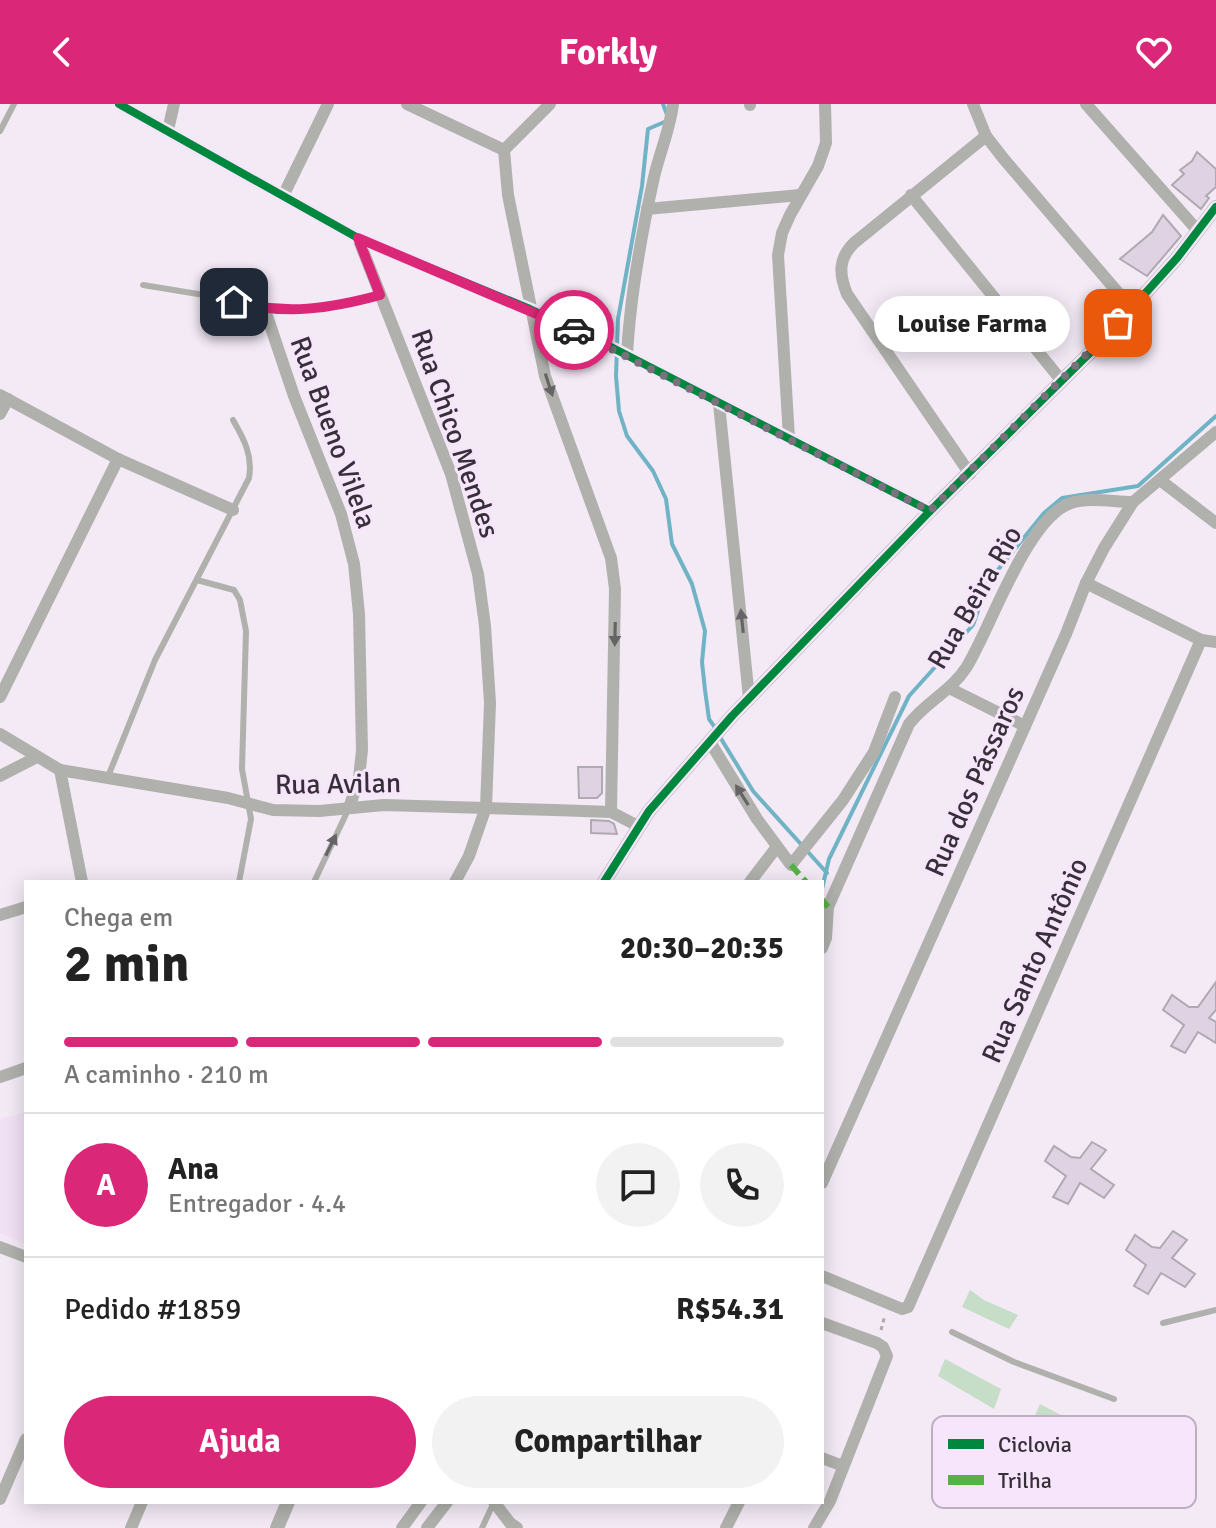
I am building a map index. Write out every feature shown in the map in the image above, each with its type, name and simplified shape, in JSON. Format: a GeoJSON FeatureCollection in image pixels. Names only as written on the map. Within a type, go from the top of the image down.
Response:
{"type":"FeatureCollection","features":[{"type":"Feature","properties":{"kind":"street"},"geometry":{"type":"LineString","coordinates":[[119,104],[358,238],[530,309],[609,346],[930,511]]}},
{"type":"Feature","properties":{"kind":"street"},"geometry":{"type":"LineString","coordinates":[[168,130],[174,104]]}},
{"type":"Feature","properties":{"kind":"street"},"geometry":{"type":"LineString","coordinates":[[283,196],[328,104]]}},
{"type":"Feature","properties":{"kind":"street"},"geometry":{"type":"LineString","coordinates":[[407,104],[504,150]]}},
{"type":"Feature","properties":{"kind":"street"},"geometry":{"type":"LineString","coordinates":[[504,150],[550,104]]}},
{"type":"Feature","properties":{"kind":"street"},"geometry":{"type":"LineString","coordinates":[[625,355],[647,209],[673,104]]}},
{"type":"Feature","properties":{"kind":"street"},"geometry":{"type":"LineString","coordinates":[[789,438],[778,255],[782,233],[818,166],[826,143],[825,104]]}},
{"type":"Feature","properties":{"kind":"street"},"geometry":{"type":"LineString","coordinates":[[973,104],[986,136],[1003,158],[1132,309]]}},
{"type":"Feature","properties":{"kind":"street"},"geometry":{"type":"LineString","coordinates":[[1086,104],[1198,231]]}},
{"type":"Feature","properties":{"kind":"street"},"geometry":{"type":"LineString","coordinates":[[970,474],[847,294],[841,280],[840,266],[844,252],[986,136]]}},
{"type":"Feature","properties":{"kind":"street"},"geometry":{"type":"LineString","coordinates":[[504,150],[508,195],[545,376],[611,558],[615,589],[611,812]]}},
{"type":"Feature","properties":{"kind":"street"},"geometry":{"type":"LineString","coordinates":[[647,209],[800,195]]}},
{"type":"Feature","properties":{"kind":"street"},"geometry":{"type":"LineString","coordinates":[[911,195],[1061,380]]}},
{"type":"Feature","properties":{"kind":"street"},"geometry":{"type":"LineString","coordinates":[[605,880],[638,826],[732,716],[930,511],[1132,309],[1216,207]]}},
{"type":"Feature","properties":{"kind":"street","name":"Rua Chico Mendes"},"geometry":{"type":"LineString","coordinates":[[358,238],[451,474],[478,574],[490,703],[486,807],[469,856],[456,880]]}},
{"type":"Feature","properties":{"kind":"street","name":"Rua Bueno Vilela"},"geometry":{"type":"LineString","coordinates":[[265,310],[294,396],[341,514],[354,564],[359,614],[362,750],[359,778],[349,808]]}},
{"type":"Feature","properties":{"kind":"street"},"geometry":{"type":"LineString","coordinates":[[0,414],[4,397],[118,459],[233,510]]}},
{"type":"Feature","properties":{"kind":"street"},"geometry":{"type":"LineString","coordinates":[[719,404],[749,698]]}},
{"type":"Feature","properties":{"kind":"street","name":"Rua dos Pássaros"},"geometry":{"type":"LineString","coordinates":[[824,1178],[1104,548],[1133,502],[1216,432]]}},
{"type":"Feature","properties":{"kind":"street"},"geometry":{"type":"LineString","coordinates":[[0,697],[118,459]]}},
{"type":"Feature","properties":{"kind":"street"},"geometry":{"type":"LineString","coordinates":[[1160,480],[1216,523]]}},
{"type":"Feature","properties":{"kind":"street","name":"Rua Beira Rio"},"geometry":{"type":"LineString","coordinates":[[824,943],[828,907],[909,724],[931,700],[949,688],[966,667],[1005,585],[1043,526],[1069,503],[1085,500],[1133,502]]}},
{"type":"Feature","properties":{"kind":"street"},"geometry":{"type":"LineString","coordinates":[[1086,583],[1201,640],[1216,642]]}},
{"type":"Feature","properties":{"kind":"street","name":"Rua Santo Antônio"},"geometry":{"type":"LineString","coordinates":[[824,1277],[902,1309],[908,1307],[1201,640]]}},
{"type":"Feature","properties":{"kind":"street"},"geometry":{"type":"LineString","coordinates":[[949,688],[1025,726]]}},
{"type":"Feature","properties":{"kind":"street"},"geometry":{"type":"LineString","coordinates":[[713,738],[776,848],[794,862],[843,800],[874,752],[895,697]]}},
{"type":"Feature","properties":{"kind":"street","name":"Rua Avilan"},"geometry":{"type":"LineString","coordinates":[[0,734],[60,770],[247,802],[273,810],[319,811],[384,805],[611,812],[638,826]]}},
{"type":"Feature","properties":{"kind":"street"},"geometry":{"type":"LineString","coordinates":[[0,776],[37,757]]}},
{"type":"Feature","properties":{"kind":"street"},"geometry":{"type":"LineString","coordinates":[[60,770],[82,880]]}},
{"type":"Feature","properties":{"kind":"street"},"geometry":{"type":"LineString","coordinates":[[752,880],[776,848]]}},
{"type":"Feature","properties":{"kind":"street"},"geometry":{"type":"LineString","coordinates":[[0,915],[24,908]]}},
{"type":"Feature","properties":{"kind":"street"},"geometry":{"type":"LineString","coordinates":[[0,1077],[24,1069]]}},
{"type":"Feature","properties":{"kind":"street"},"geometry":{"type":"LineString","coordinates":[[0,1247],[24,1256]]}},
{"type":"Feature","properties":{"kind":"street"},"geometry":{"type":"LineString","coordinates":[[814,1528],[823,1516],[885,1365],[886,1353],[877,1343],[824,1324]]}},
{"type":"Feature","properties":{"kind":"street"},"geometry":{"type":"LineString","coordinates":[[0,1499],[24,1444]]}},
{"type":"Feature","properties":{"kind":"street"},"geometry":{"type":"LineString","coordinates":[[824,1459],[843,1466]]}},
{"type":"Feature","properties":{"kind":"street"},"geometry":{"type":"LineString","coordinates":[[131,1528],[141,1504]]}},
{"type":"Feature","properties":{"kind":"street"},"geometry":{"type":"LineString","coordinates":[[277,1528],[287,1504]]}},
{"type":"Feature","properties":{"kind":"street"},"geometry":{"type":"LineString","coordinates":[[402,1528],[420,1504]]}},
{"type":"Feature","properties":{"kind":"street"},"geometry":{"type":"LineString","coordinates":[[423,1504],[435,1516]]}},
{"type":"Feature","properties":{"kind":"street"},"geometry":{"type":"LineString","coordinates":[[427,1528],[445,1504]]}},
{"type":"Feature","properties":{"kind":"street"},"geometry":{"type":"LineString","coordinates":[[495,1504],[517,1528]]}},
{"type":"Feature","properties":{"kind":"street"},"geometry":{"type":"LineString","coordinates":[[728,1528],[738,1504]]}},
{"type":"Feature","properties":{"kind":"lane"},"geometry":{"type":"LineString","coordinates":[[0,131],[14,104]]}},
{"type":"Feature","properties":{"kind":"lane"},"geometry":{"type":"LineString","coordinates":[[143,285],[204,295],[265,310],[339,306],[380,295]]}},
{"type":"Feature","properties":{"kind":"lane"},"geometry":{"type":"LineString","coordinates":[[107,779],[155,660],[249,478],[251,468],[245,443],[233,420]]}},
{"type":"Feature","properties":{"kind":"lane"},"geometry":{"type":"LineString","coordinates":[[197,580],[234,590],[240,600],[246,631],[242,769],[250,831],[239,880]]}},
{"type":"Feature","properties":{"kind":"lane"},"geometry":{"type":"LineString","coordinates":[[315,880],[349,808]]}},
{"type":"Feature","properties":{"kind":"lane"},"geometry":{"type":"LineString","coordinates":[[1163,1323],[1216,1310]]}},
{"type":"Feature","properties":{"kind":"lane"},"geometry":{"type":"LineString","coordinates":[[952,1332],[1014,1362],[1114,1399]]}},
{"type":"Feature","properties":{"kind":"lane"},"geometry":{"type":"LineString","coordinates":[[482,1528],[493,1504]]}},
{"type":"Feature","properties":{"kind":"shaded area"},"geometry":{"type":"Polygon","coordinates":[[[24,1113],[24,1243],[0,1233],[0,1119],[24,1113]]]}},
{"type":"Feature","properties":{"kind":"green space"},"geometry":{"type":"Polygon","coordinates":[[[970,1290],[984,1300],[1018,1315],[1009,1329],[962,1307],[970,1290]]]}},
{"type":"Feature","properties":{"kind":"green space"},"geometry":{"type":"Polygon","coordinates":[[[945,1359],[1001,1389],[994,1409],[938,1376],[945,1359]]]}},
{"type":"Feature","properties":{"kind":"green space"},"geometry":{"type":"Polygon","coordinates":[[[1040,1404],[1063,1416],[1035,1416],[1040,1404]]]}},
{"type":"Feature","properties":{"kind":"building"},"geometry":{"type":"Polygon","coordinates":[[[1197,152],[1216,169],[1216,187],[1206,196],[1209,198],[1201,209],[1172,185],[1184,174],[1180,170],[1192,161],[1197,152]]]}},
{"type":"Feature","properties":{"kind":"building"},"geometry":{"type":"Polygon","coordinates":[[[1163,215],[1181,236],[1147,276],[1120,259],[1152,232],[1163,215]]]}},
{"type":"Feature","properties":{"kind":"building"},"geometry":{"type":"Polygon","coordinates":[[[578,767],[602,767],[602,793],[597,798],[579,798],[578,767]]]}},
{"type":"Feature","properties":{"kind":"building"},"geometry":{"type":"Polygon","coordinates":[[[591,820],[609,821],[614,824],[617,834],[591,833],[591,820]]]}},
{"type":"Feature","properties":{"kind":"building"},"geometry":{"type":"Polygon","coordinates":[[[1216,982],[1216,1010],[1209,1018],[1216,1022],[1216,1043],[1198,1032],[1185,1053],[1171,1046],[1184,1025],[1163,1010],[1172,995],[1189,1007],[1198,1007],[1216,982]]]}},
{"type":"Feature","properties":{"kind":"building"},"geometry":{"type":"Polygon","coordinates":[[[1092,1142],[1106,1150],[1091,1169],[1114,1185],[1104,1198],[1080,1183],[1068,1204],[1053,1197],[1066,1176],[1045,1161],[1054,1146],[1071,1157],[1080,1158],[1092,1142]]]}},
{"type":"Feature","properties":{"kind":"building"},"geometry":{"type":"Polygon","coordinates":[[[1173,1231],[1187,1240],[1172,1258],[1195,1274],[1185,1287],[1161,1273],[1148,1294],[1134,1286],[1146,1265],[1126,1250],[1135,1235],[1152,1247],[1160,1248],[1173,1231]]]}},
{"type":"Feature","properties":{"kind":"waterway"},"geometry":{"type":"LineString","coordinates":[[663,104],[669,120],[648,129],[642,186],[618,319],[616,376],[619,411],[627,436],[653,471],[666,499],[672,544],[692,584],[705,631],[702,662],[709,719],[716,729]]}},
{"type":"Feature","properties":{"kind":"waterway"},"geometry":{"type":"LineString","coordinates":[[824,880],[829,859],[909,696],[973,625],[988,582],[1044,513],[1062,498],[1138,486],[1216,416]]}},
{"type":"Feature","properties":{"kind":"waterway"},"geometry":{"type":"LineString","coordinates":[[720,737],[753,791],[827,873]]}},
{"type":"Feature","properties":{"kind":"marked path"},"geometry":{"type":"LineString","coordinates":[[791,865],[804,880]]}},
{"type":"Feature","properties":{"kind":"marked path"},"geometry":{"type":"LineString","coordinates":[[824,902],[828,907]]}},
{"type":"Feature","properties":{"kind":"cycle path"},"geometry":{"type":"LineString","coordinates":[[119,104],[358,238],[530,309],[609,346],[930,511]]}},
{"type":"Feature","properties":{"kind":"cycle path"},"geometry":{"type":"LineString","coordinates":[[605,880],[649,811],[732,716],[930,511],[1105,338],[1177,258],[1216,207]]}},
{"type":"Feature","properties":{"kind":"way so far"},"geometry":{"type":"LineString","coordinates":[[574,330],[930,511],[1118,323]]}},
{"type":"Feature","properties":{"kind":"place","name":"Louise Farma"},"geometry":{"type":"Point","coordinates":[1118,323]}},
{"type":"Feature","properties":{"kind":"route"},"geometry":{"type":"LineString","coordinates":[[234,302],[265,310],[303,310],[339,306],[380,295],[358,238],[574,330]]}}]}
